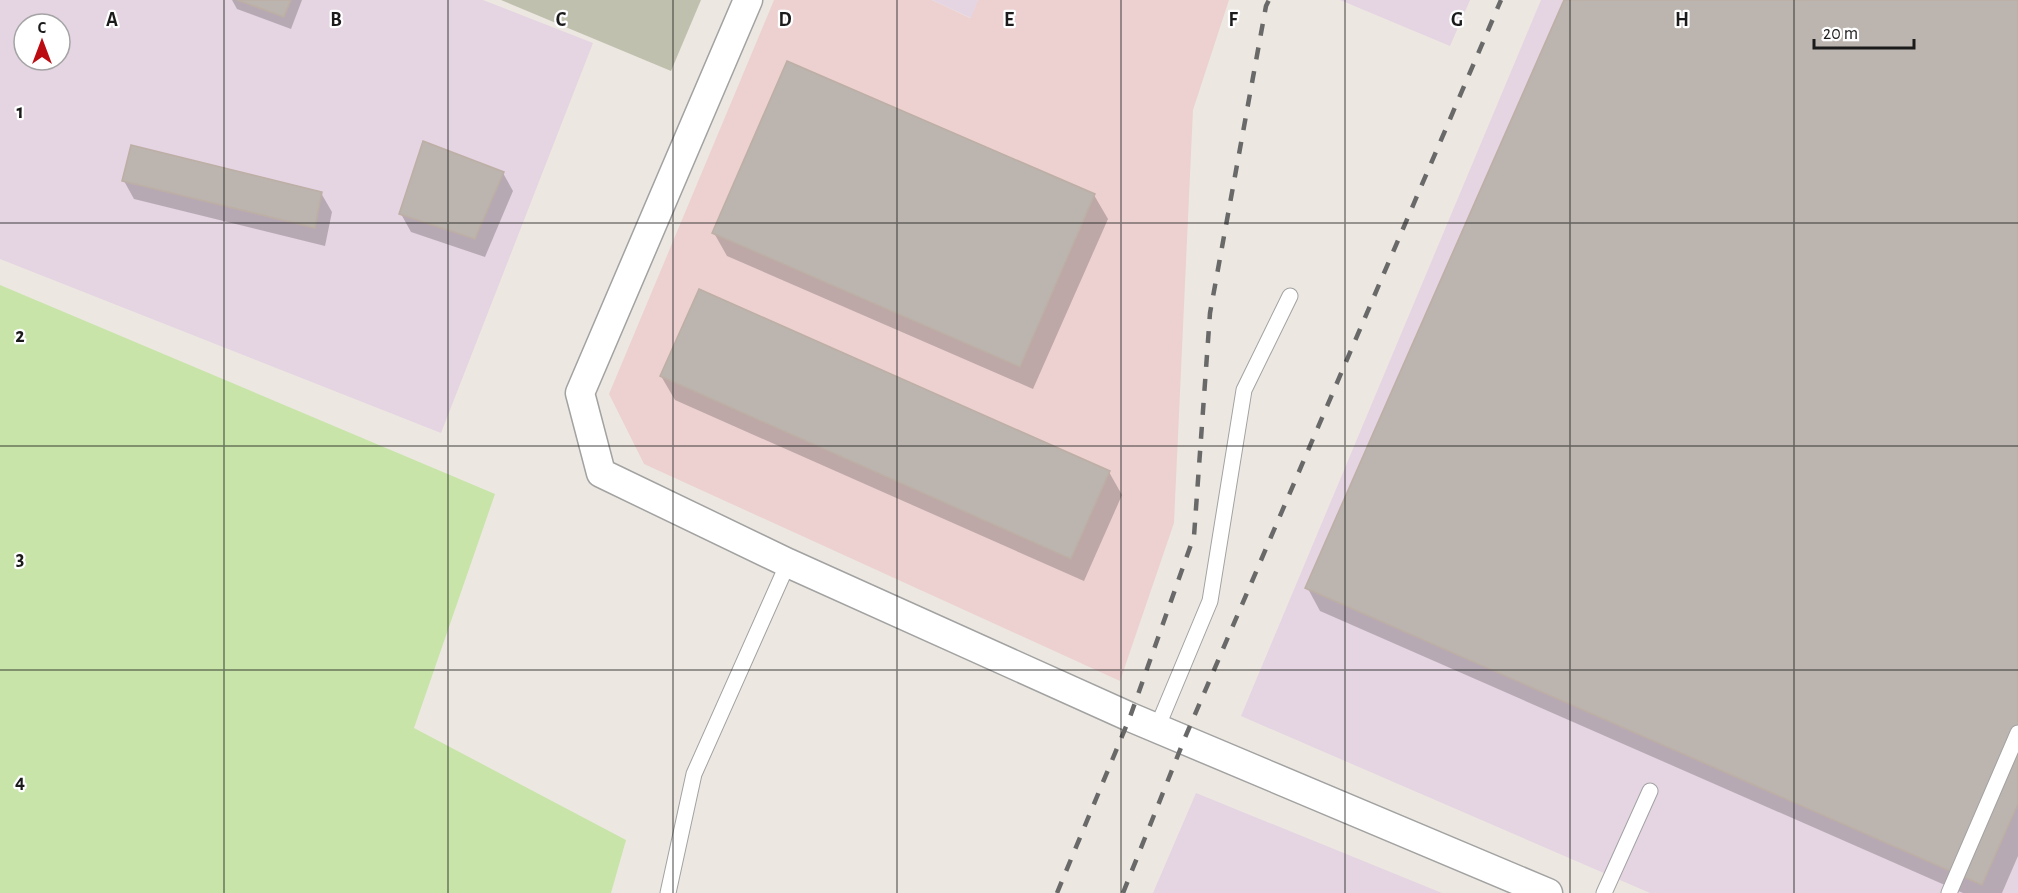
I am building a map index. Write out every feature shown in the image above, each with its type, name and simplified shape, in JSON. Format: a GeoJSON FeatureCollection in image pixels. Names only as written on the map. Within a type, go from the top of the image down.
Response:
{"type":"FeatureCollection","features":[{"type":"Feature","properties":{"kind":"street"},"geometry":{"type":"LineString","coordinates":[[748,0],[580,393],[601,473],[788,563],[1157,729],[1548,893]]}},
{"type":"Feature","properties":{"kind":"lane"},"geometry":{"type":"LineString","coordinates":[[1157,729],[1210,602],[1245,390],[1290,296]]}},
{"type":"Feature","properties":{"kind":"lane"},"geometry":{"type":"LineString","coordinates":[[668,893],[694,774],[788,563]]}},
{"type":"Feature","properties":{"kind":"lane"},"geometry":{"type":"LineString","coordinates":[[1949,893],[2018,732]]}},
{"type":"Feature","properties":{"kind":"lane"},"geometry":{"type":"LineString","coordinates":[[1604,893],[1650,791]]}},
{"type":"Feature","properties":{"kind":"shaded area"},"geometry":{"type":"Polygon","coordinates":[[[0,0],[483,0],[593,43],[441,433],[0,259],[0,0]]]}},
{"type":"Feature","properties":{"kind":"shaded area"},"geometry":{"type":"Polygon","coordinates":[[[501,0],[701,0],[671,71],[501,0]]]}},
{"type":"Feature","properties":{"kind":"shaded area"},"geometry":{"type":"Polygon","coordinates":[[[774,0],[932,0],[970,18],[978,0],[1229,0],[1193,110],[1174,523],[1120,681],[644,464],[609,394],[774,0]]]}},
{"type":"Feature","properties":{"kind":"shaded area"},"geometry":{"type":"Polygon","coordinates":[[[932,0],[978,0],[971,18],[932,0]]]}},
{"type":"Feature","properties":{"kind":"shaded area"},"geometry":{"type":"Polygon","coordinates":[[[1340,0],[1470,0],[1450,46],[1340,0]]]}},
{"type":"Feature","properties":{"kind":"shaded area"},"geometry":{"type":"Polygon","coordinates":[[[1541,0],[2018,0],[2018,893],[1650,893],[1241,716],[1541,0]]]}},
{"type":"Feature","properties":{"kind":"shaded area"},"geometry":{"type":"Polygon","coordinates":[[[1196,793],[1442,893],[1153,893],[1196,793]]]}},
{"type":"Feature","properties":{"kind":"green space"},"geometry":{"type":"Polygon","coordinates":[[[0,285],[495,494],[414,728],[626,840],[611,893],[0,893],[0,285]]]}},
{"type":"Feature","properties":{"kind":"building"},"geometry":{"type":"Polygon","coordinates":[[[237,0],[291,0],[284,17],[237,0]]]}},
{"type":"Feature","properties":{"kind":"building"},"geometry":{"type":"Polygon","coordinates":[[[1564,0],[2018,0],[2018,804],[1982,885],[1305,588],[1564,0]]]}},
{"type":"Feature","properties":{"kind":"building"},"geometry":{"type":"Polygon","coordinates":[[[787,61],[1095,194],[1020,367],[712,233],[787,61]]]}},
{"type":"Feature","properties":{"kind":"building"},"geometry":{"type":"Polygon","coordinates":[[[423,141],[504,172],[475,239],[399,214],[423,141]]]}},
{"type":"Feature","properties":{"kind":"building"},"geometry":{"type":"Polygon","coordinates":[[[131,145],[322,192],[315,228],[122,181],[131,145]]]}},
{"type":"Feature","properties":{"kind":"building"},"geometry":{"type":"Polygon","coordinates":[[[699,289],[1110,471],[1071,559],[660,376],[699,289]]]}},
{"type":"Feature","properties":{"kind":"railway"},"geometry":{"type":"LineString","coordinates":[[1057,893],[1130,717],[1194,536],[1210,313],[1266,6],[1269,0]]}},
{"type":"Feature","properties":{"kind":"railway"},"geometry":{"type":"LineString","coordinates":[[1123,893],[1184,740],[1501,0]]}}]}
